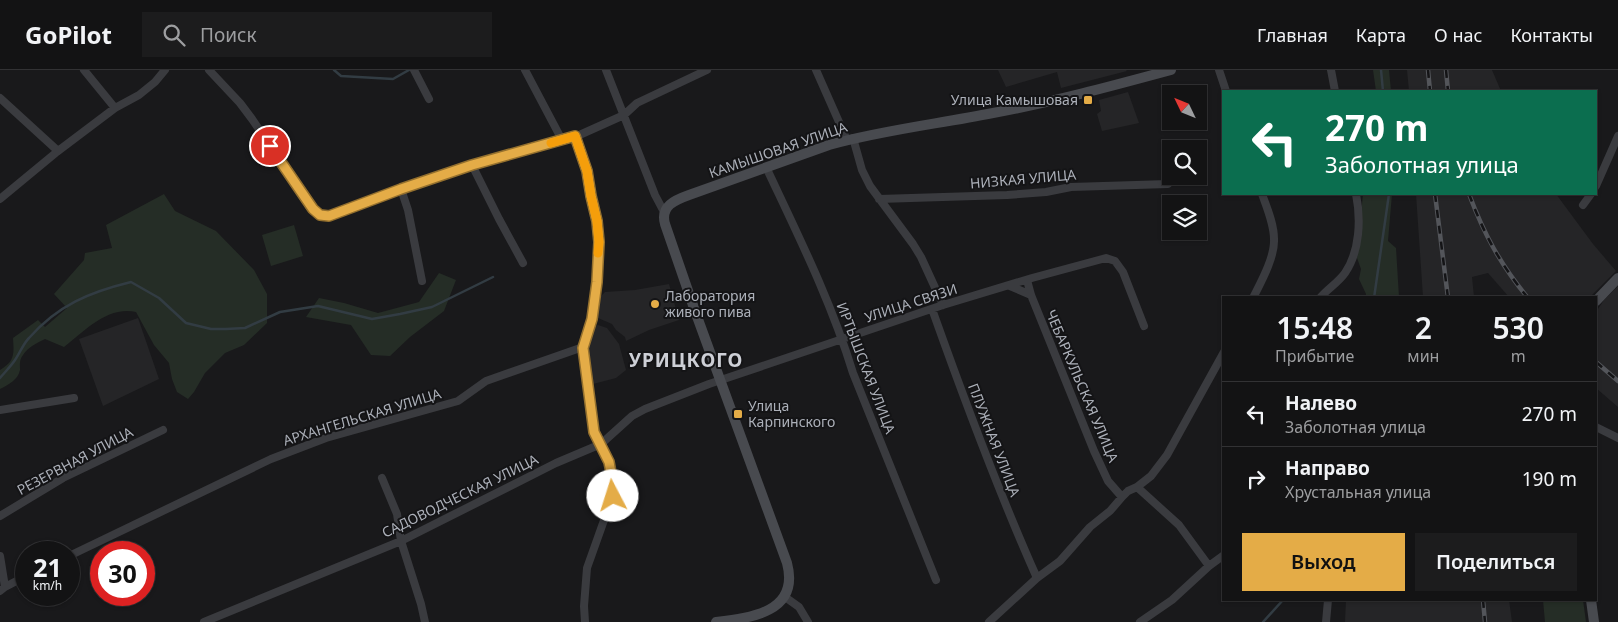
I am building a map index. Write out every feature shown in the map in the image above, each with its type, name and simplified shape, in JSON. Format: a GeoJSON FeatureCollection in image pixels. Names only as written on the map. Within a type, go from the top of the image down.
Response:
{"type":"FeatureCollection","features":[{"type":"Feature","properties":{"kind":"main road","name":"КАМЫШОВАЯ УЛИЦА"},"geometry":{"type":"LineString","coordinates":[[664,212],[676,200],[850,139],[888,130],[996,113],[1084,93],[1170,70]]}},
{"type":"Feature","properties":{"kind":"main road"},"geometry":{"type":"LineString","coordinates":[[664,212],[665,224],[787,563],[790,577],[785,597],[778,604],[762,613],[716,622]]}},
{"type":"Feature","properties":{"kind":"main road"},"geometry":{"type":"LineString","coordinates":[[1597,300],[1618,278]]}},
{"type":"Feature","properties":{"kind":"main road"},"geometry":{"type":"LineString","coordinates":[[1591,601],[1594,622]]}},
{"type":"Feature","properties":{"kind":"street"},"geometry":{"type":"LineString","coordinates":[[84,70],[115,108]]}},
{"type":"Feature","properties":{"kind":"street"},"geometry":{"type":"LineString","coordinates":[[0,199],[58,151],[115,108],[140,95],[165,70]]}},
{"type":"Feature","properties":{"kind":"street"},"geometry":{"type":"LineString","coordinates":[[209,70],[240,103],[252,119],[313,209],[320,215],[329,216],[472,165],[575,136],[624,115],[637,103],[707,70]]}},
{"type":"Feature","properties":{"kind":"street"},"geometry":{"type":"LineString","coordinates":[[414,70],[429,99]]}},
{"type":"Feature","properties":{"kind":"street"},"geometry":{"type":"LineString","coordinates":[[525,70],[562,140]]}},
{"type":"Feature","properties":{"kind":"street"},"geometry":{"type":"LineString","coordinates":[[606,70],[654,195],[664,212]]}},
{"type":"Feature","properties":{"kind":"street"},"geometry":{"type":"LineString","coordinates":[[816,70],[850,139],[870,186],[922,257],[943,305]]}},
{"type":"Feature","properties":{"kind":"street"},"geometry":{"type":"LineString","coordinates":[[1219,70],[1226,90]]}},
{"type":"Feature","properties":{"kind":"street"},"geometry":{"type":"LineString","coordinates":[[1331,70],[1335,90]]}},
{"type":"Feature","properties":{"kind":"street"},"geometry":{"type":"LineString","coordinates":[[0,98],[58,151]]}},
{"type":"Feature","properties":{"kind":"street"},"geometry":{"type":"LineString","coordinates":[[575,136],[587,171],[597,221],[599,242],[597,282],[592,319],[583,348],[594,432],[609,462],[613,496],[587,568],[584,606],[585,622]]}},
{"type":"Feature","properties":{"kind":"street"},"geometry":{"type":"LineString","coordinates":[[1597,184],[1618,136]]}},
{"type":"Feature","properties":{"kind":"street"},"geometry":{"type":"LineString","coordinates":[[472,165],[523,263]]}},
{"type":"Feature","properties":{"kind":"street","name":"ИРТЫШСКАЯ УЛИЦА"},"geometry":{"type":"LineString","coordinates":[[766,167],[825,292],[853,373],[936,580]]}},
{"type":"Feature","properties":{"kind":"street","name":"НИЗКАЯ УЛИЦА"},"geometry":{"type":"LineString","coordinates":[[879,199],[1007,195],[1046,192],[1072,187],[1162,184]]}},
{"type":"Feature","properties":{"kind":"street"},"geometry":{"type":"LineString","coordinates":[[401,189],[408,210],[422,281]]}},
{"type":"Feature","properties":{"kind":"street"},"geometry":{"type":"LineString","coordinates":[[1254,296],[1273,253],[1274,239],[1271,220],[1262,195]]}},
{"type":"Feature","properties":{"kind":"street"},"geometry":{"type":"LineString","coordinates":[[1322,296],[1344,274],[1354,254],[1359,222],[1356,195]]}},
{"type":"Feature","properties":{"kind":"street"},"geometry":{"type":"LineString","coordinates":[[1583,205],[1590,195]]}},
{"type":"Feature","properties":{"kind":"street","name":"УЛИЦА СВЯЗИ"},"geometry":{"type":"LineString","coordinates":[[720,380],[943,305],[1099,259],[1112,259],[1123,272],[1144,326]]}},
{"type":"Feature","properties":{"kind":"street","name":"ЧЕБАРКУЛЬСКАЯ УЛИЦА"},"geometry":{"type":"LineString","coordinates":[[1027,280],[1031,295],[1094,451],[1108,481],[1122,497]]}},
{"type":"Feature","properties":{"kind":"street"},"geometry":{"type":"LineString","coordinates":[[1010,286],[1031,295]]}},
{"type":"Feature","properties":{"kind":"street","name":"ПЛУЖНАЯ УЛИЦА"},"geometry":{"type":"LineString","coordinates":[[932,309],[1021,542],[1037,578]]}},
{"type":"Feature","properties":{"kind":"street","name":"АРХАНГЕЛЬСКАЯ УЛИЦА"},"geometry":{"type":"LineString","coordinates":[[80,551],[271,459],[326,438],[458,402],[486,382],[583,348]]}},
{"type":"Feature","properties":{"kind":"street"},"geometry":{"type":"LineString","coordinates":[[989,622],[1037,578],[1060,562],[1090,527],[1110,511],[1128,491],[1138,487],[1151,476],[1167,454],[1222,356]]}},
{"type":"Feature","properties":{"kind":"street","name":"САДОВОДЧЕСКАЯ УЛИЦА"},"geometry":{"type":"LineString","coordinates":[[204,622],[401,541],[556,463],[600,444],[632,416],[644,409],[720,380]]}},
{"type":"Feature","properties":{"kind":"street"},"geometry":{"type":"LineString","coordinates":[[0,410],[74,398]]}},
{"type":"Feature","properties":{"kind":"street"},"geometry":{"type":"LineString","coordinates":[[1597,428],[1618,438]]}},
{"type":"Feature","properties":{"kind":"street","name":"РЕЗЕРВНАЯ УЛИЦА"},"geometry":{"type":"LineString","coordinates":[[0,516],[63,478],[162,430]]}},
{"type":"Feature","properties":{"kind":"street"},"geometry":{"type":"LineString","coordinates":[[382,478],[397,514],[401,541],[425,622]]}},
{"type":"Feature","properties":{"kind":"street"},"geometry":{"type":"LineString","coordinates":[[1138,487],[1179,525],[1209,566]]}},
{"type":"Feature","properties":{"kind":"street"},"geometry":{"type":"LineString","coordinates":[[0,556],[2,589],[15,582]]}},
{"type":"Feature","properties":{"kind":"street"},"geometry":{"type":"LineString","coordinates":[[1140,622],[1172,600],[1222,556]]}},
{"type":"Feature","properties":{"kind":"street"},"geometry":{"type":"LineString","coordinates":[[785,597],[799,607],[808,622]]}},
{"type":"Feature","properties":{"kind":"street"},"geometry":{"type":"LineString","coordinates":[[1326,622],[1328,601]]}},
{"type":"Feature","properties":{"kind":"shaded area"},"geometry":{"type":"Polygon","coordinates":[[[998,70],[1127,71],[1061,88],[1057,72],[1006,87],[998,70]]]}},
{"type":"Feature","properties":{"kind":"shaded area"},"geometry":{"type":"Polygon","coordinates":[[[1373,70],[1389,70],[1391,90],[1376,90],[1373,70]]]}},
{"type":"Feature","properties":{"kind":"shaded area"},"geometry":{"type":"Polygon","coordinates":[[[1407,70],[1492,70],[1501,90],[1409,90],[1407,70]]]}},
{"type":"Feature","properties":{"kind":"shaded area"},"geometry":{"type":"Polygon","coordinates":[[[1128,92],[1139,123],[1102,131],[1097,114],[1101,111],[1099,100],[1128,92]]]}},
{"type":"Feature","properties":{"kind":"shaded area"},"geometry":{"type":"Polygon","coordinates":[[[164,194],[175,211],[216,231],[254,270],[267,294],[267,323],[244,345],[225,353],[205,373],[188,399],[177,392],[169,363],[154,345],[136,312],[125,311],[106,316],[97,321],[64,347],[45,339],[33,346],[22,357],[17,377],[0,389],[0,370],[11,360],[14,348],[13,338],[38,320],[45,327],[67,308],[54,294],[84,260],[85,253],[112,248],[106,225],[164,194]]]}},
{"type":"Feature","properties":{"kind":"shaded area"},"geometry":{"type":"Polygon","coordinates":[[[1363,195],[1392,195],[1388,241],[1396,248],[1399,296],[1366,296],[1359,279],[1361,269],[1357,258],[1363,195]]]}},
{"type":"Feature","properties":{"kind":"shaded area"},"geometry":{"type":"Polygon","coordinates":[[[1416,195],[1557,195],[1593,244],[1616,271],[1591,296],[1508,296],[1488,273],[1472,277],[1474,296],[1423,296],[1416,195]]]}},
{"type":"Feature","properties":{"kind":"shaded area"},"geometry":{"type":"Polygon","coordinates":[[[294,225],[303,256],[271,266],[262,235],[294,225]]]}},
{"type":"Feature","properties":{"kind":"shaded area"},"geometry":{"type":"Polygon","coordinates":[[[439,273],[456,280],[444,311],[410,337],[390,356],[371,355],[351,325],[306,317],[319,298],[378,313],[419,302],[439,273]]]}},
{"type":"Feature","properties":{"kind":"shaded area"},"geometry":{"type":"Polygon","coordinates":[[[669,284],[679,320],[649,330],[626,341],[625,337],[612,324],[598,318],[598,299],[605,292],[635,290],[669,284]]]}},
{"type":"Feature","properties":{"kind":"shaded area"},"geometry":{"type":"Polygon","coordinates":[[[1618,286],[1618,407],[1597,389],[1597,310],[1604,300],[1618,286]]]}},
{"type":"Feature","properties":{"kind":"shaded area"},"geometry":{"type":"Polygon","coordinates":[[[138,318],[159,379],[103,406],[79,339],[138,318]]]}},
{"type":"Feature","properties":{"kind":"shaded area"},"geometry":{"type":"Polygon","coordinates":[[[598,325],[607,328],[619,344],[626,370],[616,378],[593,384],[587,347],[591,328],[598,325]]]}},
{"type":"Feature","properties":{"kind":"shaded area"},"geometry":{"type":"Polygon","coordinates":[[[1346,601],[1509,601],[1512,622],[1345,622],[1346,601]]]}},
{"type":"Feature","properties":{"kind":"shaded area"},"geometry":{"type":"Polygon","coordinates":[[[1543,601],[1583,601],[1586,622],[1545,622],[1543,601]]]}},
{"type":"Feature","properties":{"kind":"waterway"},"geometry":{"type":"LineString","coordinates":[[334,70],[341,76],[393,79],[409,70]]}},
{"type":"Feature","properties":{"kind":"waterway"},"geometry":{"type":"LineString","coordinates":[[1381,70],[1383,90]]}},
{"type":"Feature","properties":{"kind":"waterway"},"geometry":{"type":"LineString","coordinates":[[1374,296],[1389,195]]}},
{"type":"Feature","properties":{"kind":"waterway"},"geometry":{"type":"LineString","coordinates":[[0,378],[27,340],[63,308],[88,295],[131,282],[159,298],[186,323],[211,329],[226,329],[245,328],[280,312],[318,306],[372,319],[400,314],[432,307],[493,277]]}},
{"type":"Feature","properties":{"kind":"waterway"},"geometry":{"type":"LineString","coordinates":[[1263,622],[1282,601]]}},
{"type":"Feature","properties":{"kind":"railway"},"geometry":{"type":"LineString","coordinates":[[1428,70],[1430,90]]}},
{"type":"Feature","properties":{"kind":"railway"},"geometry":{"type":"LineString","coordinates":[[1446,70],[1448,90]]}},
{"type":"Feature","properties":{"kind":"railway"},"geometry":{"type":"LineString","coordinates":[[1435,195],[1448,296]]}},
{"type":"Feature","properties":{"kind":"railway"},"geometry":{"type":"LineString","coordinates":[[1469,195],[1494,248],[1509,273],[1526,296]]}},
{"type":"Feature","properties":{"kind":"railway"},"geometry":{"type":"LineString","coordinates":[[1597,363],[1618,381]]}},
{"type":"Feature","properties":{"kind":"railway"},"geometry":{"type":"LineString","coordinates":[[1483,601],[1485,622]]}},
{"type":"Feature","properties":{"kind":"slow traffic"},"geometry":{"type":"LineString","coordinates":[[551,143],[575,136],[587,171],[597,221],[598,253]]}},
{"type":"Feature","properties":{"kind":"place","name":"Улица Камышовая"},"geometry":{"type":"Point","coordinates":[1088,100]}},
{"type":"Feature","properties":{"kind":"place","name":"Лаборатория живого пива"},"geometry":{"type":"Point","coordinates":[655,304]}},
{"type":"Feature","properties":{"kind":"place","name":"Улица Карпинского"},"geometry":{"type":"Point","coordinates":[738,414]}},
{"type":"Feature","properties":{"kind":"district","name":"УРИЦКОГО"},"geometry":{"type":"Point","coordinates":[686,360]}},
{"type":"Feature","properties":{"kind":"route"},"geometry":{"type":"LineString","coordinates":[[270,146],[313,209],[320,215],[329,216],[472,165],[575,136],[587,171],[597,221],[599,242],[597,282],[592,319],[583,348],[594,432],[609,462],[613,496]]}}]}
